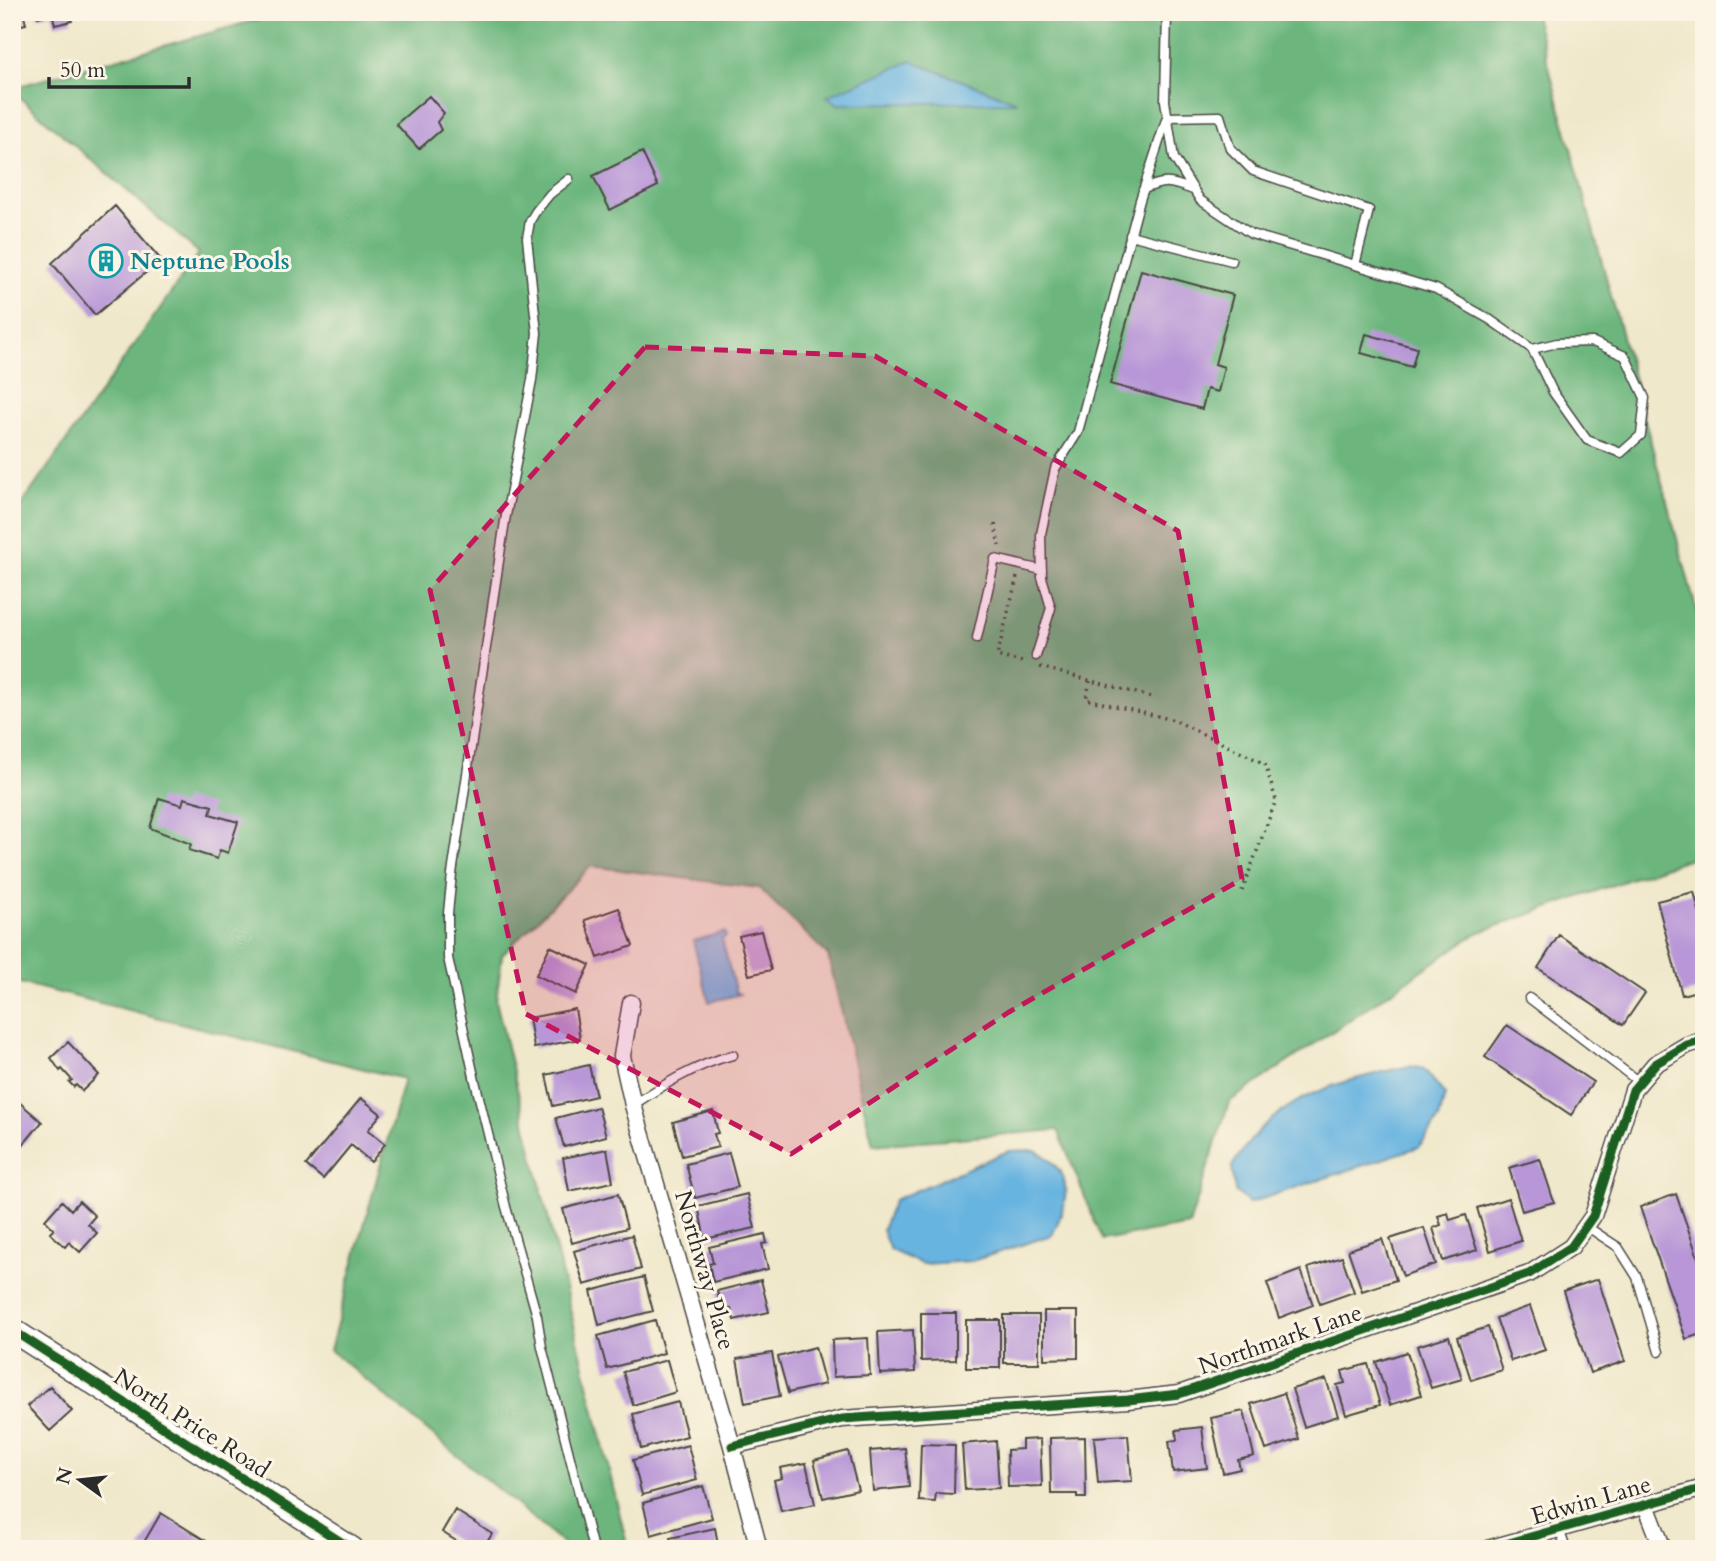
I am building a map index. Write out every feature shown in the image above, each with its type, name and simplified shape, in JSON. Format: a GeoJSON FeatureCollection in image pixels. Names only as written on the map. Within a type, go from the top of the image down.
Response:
{"type":"FeatureCollection","features":[{"type":"Feature","properties":{"kind":"street","name":"Northway Place"},"geometry":{"type":"LineString","coordinates":[[631,1003],[622,1056],[633,1105],[732,1446],[759,1549]]}},
{"type":"Feature","properties":{"kind":"street","name":"Northmark Lane"},"geometry":{"type":"LineString","coordinates":[[732,1446],[842,1419],[1128,1401],[1179,1394],[1529,1274],[1571,1247],[1593,1216],[1633,1090],[1655,1064],[1687,1045],[1704,1040]]}},
{"type":"Feature","properties":{"kind":"street","name":"North Price Road"},"geometry":{"type":"LineString","coordinates":[[12,1330],[352,1549]]}},
{"type":"Feature","properties":{"kind":"street","name":"Edwin Lane"},"geometry":{"type":"LineString","coordinates":[[1488,1549],[1704,1488]]}},
{"type":"Feature","properties":{"kind":"street"},"geometry":{"type":"LineString","coordinates":[[1646,1505],[1663,1549]]}},
{"type":"Feature","properties":{"kind":"lane"},"geometry":{"type":"LineString","coordinates":[[1167,12],[1165,101],[1174,158],[1200,200],[1251,234],[1436,289],[1489,319],[1532,349],[1553,392],[1587,440],[1620,453],[1641,435],[1645,398],[1625,356],[1593,342],[1557,343],[1532,349]]}},
{"type":"Feature","properties":{"kind":"lane"},"geometry":{"type":"LineString","coordinates":[[1167,117],[1220,116],[1230,148],[1253,171],[1369,210],[1355,265]]}},
{"type":"Feature","properties":{"kind":"lane"},"geometry":{"type":"LineString","coordinates":[[1036,656],[1051,608],[1042,570],[1041,534],[1055,469],[1078,432],[1130,235],[1167,117]]}},
{"type":"Feature","properties":{"kind":"lane"},"geometry":{"type":"LineString","coordinates":[[569,179],[550,194],[536,211],[530,221],[527,238],[537,333],[532,380],[505,521],[454,860],[448,913],[448,958],[478,1094],[537,1316],[542,1347],[593,1549]]}},
{"type":"Feature","properties":{"kind":"lane"},"geometry":{"type":"LineString","coordinates":[[1143,190],[1158,182],[1174,183],[1194,191]]}},
{"type":"Feature","properties":{"kind":"lane"},"geometry":{"type":"LineString","coordinates":[[1130,235],[1232,261]]}},
{"type":"Feature","properties":{"kind":"lane"},"geometry":{"type":"LineString","coordinates":[[976,638],[995,559],[1042,570]]}},
{"type":"Feature","properties":{"kind":"lane"},"geometry":{"type":"LineString","coordinates":[[1529,998],[1639,1082]]}},
{"type":"Feature","properties":{"kind":"lane"},"geometry":{"type":"LineString","coordinates":[[633,1105],[677,1076],[708,1062],[733,1055]]}},
{"type":"Feature","properties":{"kind":"lane"},"geometry":{"type":"LineString","coordinates":[[1586,1226],[1618,1247],[1637,1277],[1658,1353]]}},
{"type":"Feature","properties":{"kind":"lane"},"geometry":{"type":"LineString","coordinates":[[1559,1529],[1566,1549]]}},
{"type":"Feature","properties":{"kind":"path"},"geometry":{"type":"LineString","coordinates":[[1090,681],[1086,699],[1174,720],[1265,764],[1276,800],[1242,891]]}},
{"type":"Feature","properties":{"kind":"highlighted area"},"geometry":{"type":"Polygon","coordinates":[[[645,347],[875,356],[1178,531],[1242,879],[1009,1012],[791,1154],[526,1014],[430,590],[645,347]]]}},
{"type":"Feature","properties":{"kind":"green space"},"geometry":{"type":"Polygon","coordinates":[[[298,12],[1534,12],[1704,638],[1704,853],[1477,933],[1229,1102],[1189,1225],[1102,1240],[1058,1130],[873,1145],[828,955],[759,888],[591,866],[502,955],[496,1001],[628,1549],[570,1549],[330,1350],[404,1079],[12,981],[12,518],[199,253],[12,91],[12,88],[256,20],[298,12]]]}},
{"type":"Feature","properties":{"kind":"water"},"geometry":{"type":"Polygon","coordinates":[[[911,61],[1017,102],[838,104],[827,96],[911,61]]]}},
{"type":"Feature","properties":{"kind":"water"},"geometry":{"type":"Polygon","coordinates":[[[725,932],[726,936],[722,939],[736,993],[741,994],[709,1002],[693,941],[725,932]]]}},
{"type":"Feature","properties":{"kind":"water"},"geometry":{"type":"Polygon","coordinates":[[[1410,1066],[1424,1069],[1445,1095],[1439,1119],[1419,1147],[1249,1203],[1235,1191],[1232,1166],[1274,1117],[1309,1095],[1329,1087],[1410,1066]]]}},
{"type":"Feature","properties":{"kind":"water"},"geometry":{"type":"Polygon","coordinates":[[[1035,1150],[1057,1167],[1065,1187],[1063,1210],[1052,1235],[972,1261],[922,1264],[890,1250],[882,1230],[894,1200],[1008,1151],[1035,1150]]]}},
{"type":"Feature","properties":{"kind":"building"},"geometry":{"type":"Polygon","coordinates":[[[12,12],[23,12],[26,24],[12,27],[12,12]]]}},
{"type":"Feature","properties":{"kind":"building"},"geometry":{"type":"Polygon","coordinates":[[[36,12],[70,12],[72,21],[55,25],[52,13],[38,17],[36,12]]]}},
{"type":"Feature","properties":{"kind":"building"},"geometry":{"type":"Polygon","coordinates":[[[429,96],[444,113],[437,122],[441,130],[419,149],[396,124],[429,96]]]}},
{"type":"Feature","properties":{"kind":"building"},"geometry":{"type":"Polygon","coordinates":[[[642,152],[658,186],[610,210],[593,176],[642,152]]]}},
{"type":"Feature","properties":{"kind":"building","name":"Neptune Pools"},"geometry":{"type":"Polygon","coordinates":[[[115,206],[161,260],[95,315],[52,263],[115,206]]]}},
{"type":"Feature","properties":{"kind":"building"},"geometry":{"type":"Polygon","coordinates":[[[1141,270],[1233,295],[1215,364],[1224,367],[1218,392],[1207,389],[1202,409],[1110,384],[1141,270]]]}},
{"type":"Feature","properties":{"kind":"building"},"geometry":{"type":"Polygon","coordinates":[[[1366,334],[1417,348],[1412,367],[1361,353],[1366,334]]]}},
{"type":"Feature","properties":{"kind":"building"},"geometry":{"type":"Polygon","coordinates":[[[159,798],[182,805],[184,798],[212,806],[210,814],[238,822],[228,853],[220,850],[217,859],[189,850],[191,844],[150,828],[159,798]]]}},
{"type":"Feature","properties":{"kind":"building"},"geometry":{"type":"Polygon","coordinates":[[[1694,892],[1704,929],[1704,989],[1682,995],[1657,901],[1694,892]]]}},
{"type":"Feature","properties":{"kind":"building"},"geometry":{"type":"Polygon","coordinates":[[[619,908],[633,946],[598,958],[585,920],[619,908]]]}},
{"type":"Feature","properties":{"kind":"building"},"geometry":{"type":"Polygon","coordinates":[[[761,931],[771,970],[749,975],[739,936],[761,931]]]}},
{"type":"Feature","properties":{"kind":"building"},"geometry":{"type":"Polygon","coordinates":[[[1559,935],[1645,993],[1623,1025],[1538,968],[1559,935]]]}},
{"type":"Feature","properties":{"kind":"building"},"geometry":{"type":"Polygon","coordinates":[[[550,946],[590,965],[576,994],[536,975],[550,946]]]}},
{"type":"Feature","properties":{"kind":"building"},"geometry":{"type":"Polygon","coordinates":[[[575,1009],[580,1039],[534,1048],[529,1018],[575,1009]]]}},
{"type":"Feature","properties":{"kind":"building"},"geometry":{"type":"Polygon","coordinates":[[[1507,1025],[1593,1082],[1571,1115],[1485,1057],[1507,1025]]]}},
{"type":"Feature","properties":{"kind":"building"},"geometry":{"type":"Polygon","coordinates":[[[68,1042],[99,1075],[82,1091],[69,1082],[72,1080],[62,1069],[60,1071],[51,1058],[68,1042]]]}},
{"type":"Feature","properties":{"kind":"building"},"geometry":{"type":"Polygon","coordinates":[[[589,1065],[596,1096],[553,1106],[546,1075],[589,1065]]]}},
{"type":"Feature","properties":{"kind":"building"},"geometry":{"type":"Polygon","coordinates":[[[361,1098],[381,1114],[368,1130],[385,1144],[371,1162],[351,1145],[323,1179],[306,1165],[361,1098]]]}},
{"type":"Feature","properties":{"kind":"building"},"geometry":{"type":"Polygon","coordinates":[[[19,1102],[42,1122],[22,1146],[12,1138],[12,1111],[19,1102]]]}},
{"type":"Feature","properties":{"kind":"building"},"geometry":{"type":"Polygon","coordinates":[[[598,1107],[606,1136],[564,1147],[556,1118],[598,1107]]]}},
{"type":"Feature","properties":{"kind":"building"},"geometry":{"type":"Polygon","coordinates":[[[713,1111],[718,1133],[714,1134],[718,1147],[682,1156],[673,1122],[713,1111]]]}},
{"type":"Feature","properties":{"kind":"building"},"geometry":{"type":"Polygon","coordinates":[[[607,1149],[613,1182],[569,1191],[563,1158],[607,1149]]]}},
{"type":"Feature","properties":{"kind":"building"},"geometry":{"type":"Polygon","coordinates":[[[729,1153],[738,1187],[695,1198],[686,1164],[729,1153]]]}},
{"type":"Feature","properties":{"kind":"building"},"geometry":{"type":"Polygon","coordinates":[[[1540,1159],[1554,1202],[1522,1211],[1509,1168],[1540,1159]]]}},
{"type":"Feature","properties":{"kind":"building"},"geometry":{"type":"Polygon","coordinates":[[[618,1194],[627,1228],[572,1243],[563,1209],[618,1194]]]}},
{"type":"Feature","properties":{"kind":"building"},"geometry":{"type":"Polygon","coordinates":[[[747,1194],[755,1228],[705,1239],[698,1206],[747,1194]]]}},
{"type":"Feature","properties":{"kind":"building"},"geometry":{"type":"Polygon","coordinates":[[[1676,1194],[1704,1275],[1704,1333],[1686,1339],[1640,1207],[1676,1194]]]}},
{"type":"Feature","properties":{"kind":"building"},"geometry":{"type":"Polygon","coordinates":[[[1508,1198],[1521,1241],[1490,1251],[1477,1208],[1508,1198]]]}},
{"type":"Feature","properties":{"kind":"building"},"geometry":{"type":"Polygon","coordinates":[[[62,1201],[71,1210],[79,1201],[95,1216],[88,1224],[97,1233],[80,1252],[69,1242],[65,1247],[50,1233],[54,1229],[45,1220],[62,1201]]]}},
{"type":"Feature","properties":{"kind":"building"},"geometry":{"type":"Polygon","coordinates":[[[1448,1213],[1450,1220],[1466,1215],[1477,1250],[1443,1261],[1433,1228],[1441,1225],[1438,1216],[1448,1213]]]}},
{"type":"Feature","properties":{"kind":"building"},"geometry":{"type":"Polygon","coordinates":[[[1424,1228],[1436,1264],[1403,1276],[1390,1239],[1424,1228]]]}},
{"type":"Feature","properties":{"kind":"building"},"geometry":{"type":"Polygon","coordinates":[[[765,1234],[767,1243],[762,1244],[768,1269],[713,1282],[709,1264],[713,1263],[709,1247],[765,1234]]]}},
{"type":"Feature","properties":{"kind":"building"},"geometry":{"type":"Polygon","coordinates":[[[632,1235],[641,1269],[584,1285],[574,1251],[632,1235]]]}},
{"type":"Feature","properties":{"kind":"building"},"geometry":{"type":"Polygon","coordinates":[[[1382,1239],[1396,1280],[1362,1291],[1348,1250],[1382,1239]]]}},
{"type":"Feature","properties":{"kind":"building"},"geometry":{"type":"Polygon","coordinates":[[[1342,1257],[1354,1292],[1320,1304],[1308,1268],[1342,1257]]]}},
{"type":"Feature","properties":{"kind":"building"},"geometry":{"type":"Polygon","coordinates":[[[1301,1270],[1313,1305],[1279,1318],[1267,1283],[1301,1270]]]}},
{"type":"Feature","properties":{"kind":"building"},"geometry":{"type":"Polygon","coordinates":[[[644,1277],[653,1311],[599,1325],[591,1291],[644,1277]]]}},
{"type":"Feature","properties":{"kind":"building"},"geometry":{"type":"Polygon","coordinates":[[[1598,1279],[1625,1361],[1590,1373],[1563,1291],[1598,1279]]]}},
{"type":"Feature","properties":{"kind":"building"},"geometry":{"type":"Polygon","coordinates":[[[761,1280],[769,1312],[734,1320],[731,1309],[722,1311],[717,1291],[761,1280]]]}},
{"type":"Feature","properties":{"kind":"building"},"geometry":{"type":"Polygon","coordinates":[[[1530,1306],[1545,1350],[1511,1361],[1496,1318],[1530,1306]]]}},
{"type":"Feature","properties":{"kind":"building"},"geometry":{"type":"Polygon","coordinates":[[[1044,1311],[1078,1311],[1078,1358],[1044,1359],[1044,1311]]]}},
{"type":"Feature","properties":{"kind":"building"},"geometry":{"type":"Polygon","coordinates":[[[921,1313],[956,1313],[956,1360],[921,1361],[921,1313]]]}},
{"type":"Feature","properties":{"kind":"building"},"geometry":{"type":"Polygon","coordinates":[[[1004,1315],[1039,1315],[1039,1363],[1004,1363],[1004,1315]]]}},
{"type":"Feature","properties":{"kind":"building"},"geometry":{"type":"Polygon","coordinates":[[[655,1320],[664,1353],[607,1369],[598,1336],[655,1320]]]}},
{"type":"Feature","properties":{"kind":"building"},"geometry":{"type":"Polygon","coordinates":[[[966,1320],[1000,1320],[1000,1368],[966,1368],[966,1320]]]}},
{"type":"Feature","properties":{"kind":"building"},"geometry":{"type":"Polygon","coordinates":[[[1488,1327],[1502,1370],[1471,1380],[1457,1337],[1488,1327]]]}},
{"type":"Feature","properties":{"kind":"building"},"geometry":{"type":"Polygon","coordinates":[[[913,1330],[915,1372],[880,1374],[878,1332],[913,1330]]]}},
{"type":"Feature","properties":{"kind":"building"},"geometry":{"type":"Polygon","coordinates":[[[1449,1336],[1462,1379],[1431,1388],[1417,1346],[1449,1336]]]}},
{"type":"Feature","properties":{"kind":"building"},"geometry":{"type":"Polygon","coordinates":[[[868,1338],[870,1375],[833,1377],[832,1340],[868,1338]]]}},
{"type":"Feature","properties":{"kind":"building"},"geometry":{"type":"Polygon","coordinates":[[[815,1347],[825,1384],[788,1393],[778,1357],[815,1347]]]}},
{"type":"Feature","properties":{"kind":"building"},"geometry":{"type":"Polygon","coordinates":[[[1407,1352],[1421,1395],[1390,1405],[1376,1362],[1407,1352]]]}},
{"type":"Feature","properties":{"kind":"building"},"geometry":{"type":"Polygon","coordinates":[[[772,1353],[780,1396],[745,1403],[737,1359],[772,1353]]]}},
{"type":"Feature","properties":{"kind":"building"},"geometry":{"type":"Polygon","coordinates":[[[667,1360],[676,1392],[633,1405],[623,1372],[667,1360]]]}},
{"type":"Feature","properties":{"kind":"building"},"geometry":{"type":"Polygon","coordinates":[[[1368,1364],[1380,1405],[1346,1415],[1337,1385],[1345,1383],[1342,1371],[1368,1364]]]}},
{"type":"Feature","properties":{"kind":"building"},"geometry":{"type":"Polygon","coordinates":[[[1326,1379],[1338,1416],[1304,1427],[1292,1389],[1326,1379]]]}},
{"type":"Feature","properties":{"kind":"building"},"geometry":{"type":"Polygon","coordinates":[[[50,1386],[72,1411],[50,1431],[27,1406],[50,1386]]]}},
{"type":"Feature","properties":{"kind":"building"},"geometry":{"type":"Polygon","coordinates":[[[1284,1393],[1299,1439],[1266,1450],[1251,1404],[1284,1393]]]}},
{"type":"Feature","properties":{"kind":"building"},"geometry":{"type":"Polygon","coordinates":[[[678,1402],[687,1436],[641,1449],[633,1414],[678,1402]]]}},
{"type":"Feature","properties":{"kind":"building"},"geometry":{"type":"Polygon","coordinates":[[[1244,1411],[1254,1456],[1238,1460],[1240,1469],[1223,1473],[1211,1418],[1244,1411]]]}},
{"type":"Feature","properties":{"kind":"building"},"geometry":{"type":"Polygon","coordinates":[[[1202,1427],[1207,1468],[1173,1472],[1169,1441],[1177,1440],[1176,1430],[1202,1427]]]}},
{"type":"Feature","properties":{"kind":"building"},"geometry":{"type":"Polygon","coordinates":[[[1128,1435],[1132,1481],[1098,1483],[1094,1437],[1128,1435]]]}},
{"type":"Feature","properties":{"kind":"building"},"geometry":{"type":"Polygon","coordinates":[[[1085,1437],[1086,1498],[1077,1498],[1077,1494],[1051,1494],[1050,1438],[1085,1437]]]}},
{"type":"Feature","properties":{"kind":"building"},"geometry":{"type":"Polygon","coordinates":[[[1040,1439],[1042,1486],[1008,1487],[1007,1450],[1022,1449],[1022,1440],[1040,1439]]]}},
{"type":"Feature","properties":{"kind":"building"},"geometry":{"type":"Polygon","coordinates":[[[996,1441],[999,1488],[965,1490],[962,1444],[996,1441]]]}},
{"type":"Feature","properties":{"kind":"building"},"geometry":{"type":"Polygon","coordinates":[[[921,1444],[955,1445],[954,1494],[936,1493],[935,1502],[919,1501],[921,1444]]]}},
{"type":"Feature","properties":{"kind":"building"},"geometry":{"type":"Polygon","coordinates":[[[688,1445],[697,1480],[642,1495],[633,1460],[688,1445]]]}},
{"type":"Feature","properties":{"kind":"building"},"geometry":{"type":"Polygon","coordinates":[[[905,1448],[909,1487],[873,1491],[870,1451],[905,1448]]]}},
{"type":"Feature","properties":{"kind":"building"},"geometry":{"type":"Polygon","coordinates":[[[848,1451],[858,1490],[823,1498],[814,1460],[848,1451]]]}},
{"type":"Feature","properties":{"kind":"building"},"geometry":{"type":"Polygon","coordinates":[[[806,1463],[815,1504],[781,1511],[774,1480],[782,1478],[780,1468],[806,1463]]]}},
{"type":"Feature","properties":{"kind":"building"},"geometry":{"type":"Polygon","coordinates":[[[703,1486],[712,1518],[651,1535],[643,1503],[703,1486]]]}},
{"type":"Feature","properties":{"kind":"building"},"geometry":{"type":"Polygon","coordinates":[[[455,1510],[492,1534],[483,1549],[469,1549],[442,1532],[455,1510]]]}},
{"type":"Feature","properties":{"kind":"building"},"geometry":{"type":"Polygon","coordinates":[[[161,1513],[219,1549],[140,1549],[161,1513]]]}},
{"type":"Feature","properties":{"kind":"building"},"geometry":{"type":"Polygon","coordinates":[[[715,1528],[719,1549],[673,1549],[670,1538],[715,1528]]]}},
{"type":"Feature","properties":{"kind":"cycle path"},"geometry":{"type":"LineString","coordinates":[[732,1446],[842,1419],[1128,1400],[1179,1394],[1529,1274],[1571,1247],[1593,1216],[1633,1090],[1655,1064],[1687,1045],[1704,1040]]}},
{"type":"Feature","properties":{"kind":"cycle path"},"geometry":{"type":"LineString","coordinates":[[12,1330],[352,1549]]}},
{"type":"Feature","properties":{"kind":"cycle path"},"geometry":{"type":"LineString","coordinates":[[1488,1549],[1704,1488]]}},
{"type":"Feature","properties":{"kind":"place","name":"Neptune Pools"},"geometry":{"type":"Point","coordinates":[106,261]}}]}
